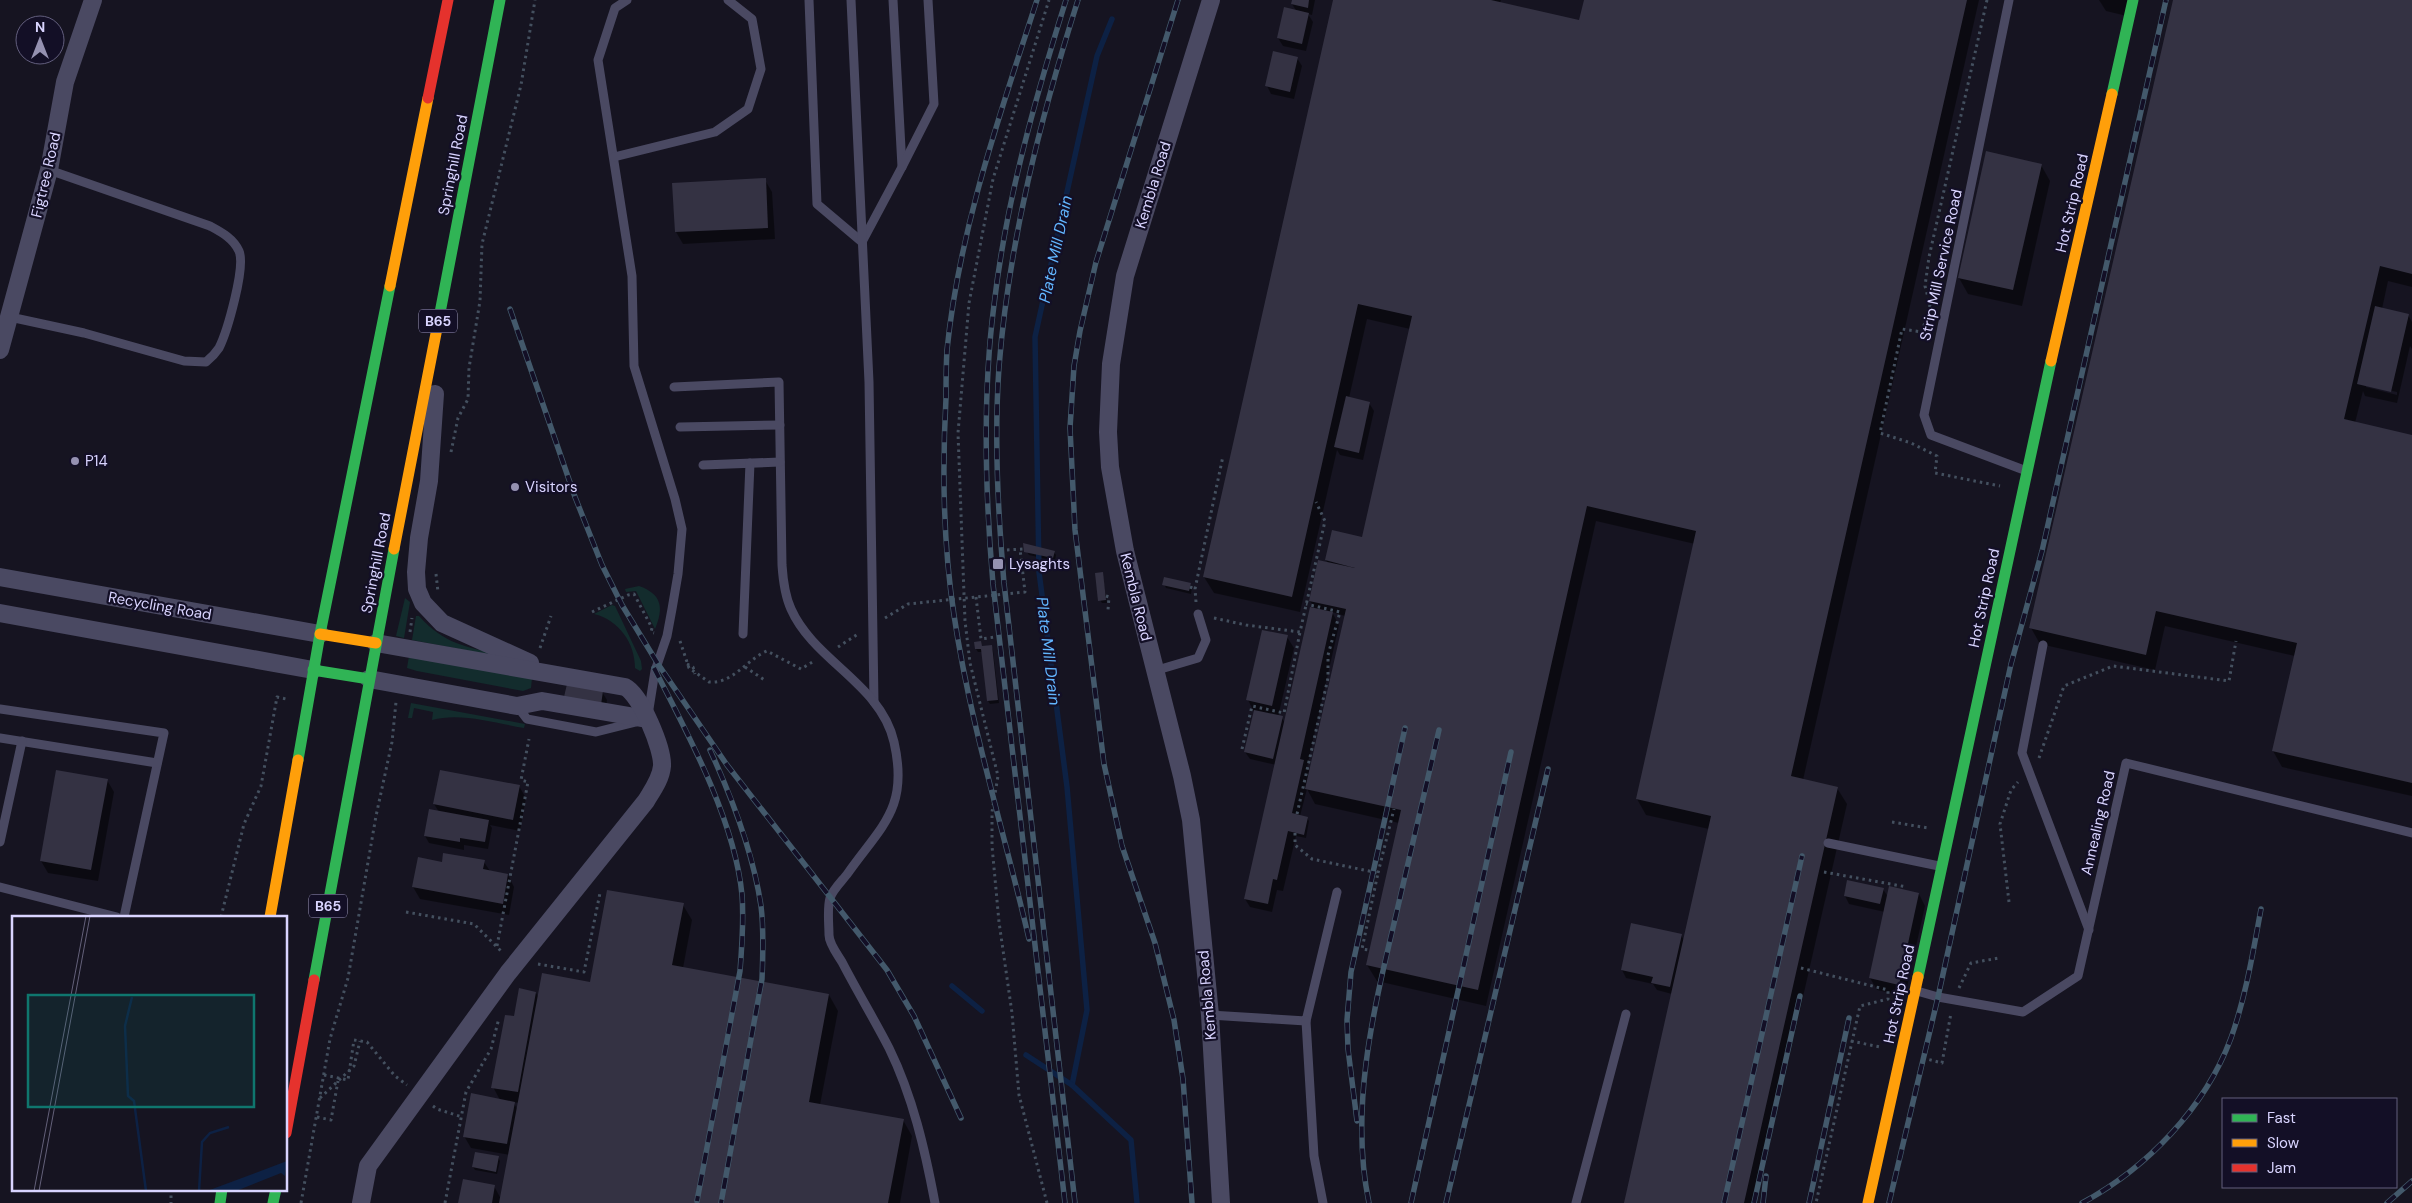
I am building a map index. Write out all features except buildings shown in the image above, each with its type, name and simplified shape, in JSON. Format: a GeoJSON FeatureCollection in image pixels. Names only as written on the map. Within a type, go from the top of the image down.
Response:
{"type":"FeatureCollection","features":[{"type":"Feature","properties":{"kind":"main road"},"geometry":{"type":"LineString","coordinates":[[270,916],[313,670],[448,0]]}},
{"type":"Feature","properties":{"kind":"main road","name":"Springhill Road"},"geometry":{"type":"LineString","coordinates":[[288,1122],[369,679],[500,0]]}},
{"type":"Feature","properties":{"kind":"main road","name":"Hot Strip Road"},"geometry":{"type":"LineString","coordinates":[[1868,1203],[2026,471],[2133,0]]}},
{"type":"Feature","properties":{"kind":"main road"},"geometry":{"type":"LineString","coordinates":[[320,634],[376,643]]}},
{"type":"Feature","properties":{"kind":"main road"},"geometry":{"type":"LineString","coordinates":[[313,670],[369,679]]}},
{"type":"Feature","properties":{"kind":"main road"},"geometry":{"type":"LineString","coordinates":[[220,1203],[222,1190]]}},
{"type":"Feature","properties":{"kind":"main road"},"geometry":{"type":"LineString","coordinates":[[273,1203],[276,1190]]}},
{"type":"Feature","properties":{"kind":"street","name":"Figtree Road"},"geometry":{"type":"LineString","coordinates":[[0,350],[49,170],[65,82],[93,0]]}},
{"type":"Feature","properties":{"kind":"street","name":"Kembla Road"},"geometry":{"type":"LineString","coordinates":[[1211,0],[1125,276],[1110,372],[1108,432],[1110,467],[1125,551],[1182,776],[1191,820],[1210,1015],[1221,1203]]}},
{"type":"Feature","properties":{"kind":"street"},"geometry":{"type":"LineString","coordinates":[[438,321],[429,481],[419,538],[416,572],[418,589],[429,611],[448,627],[502,649],[548,672]]}},
{"type":"Feature","properties":{"kind":"street","name":"Recycling Road"},"geometry":{"type":"LineString","coordinates":[[0,577],[320,634]]}},
{"type":"Feature","properties":{"kind":"street"},"geometry":{"type":"LineString","coordinates":[[0,613],[313,670]]}},
{"type":"Feature","properties":{"kind":"street"},"geometry":{"type":"LineString","coordinates":[[361,1203],[368,1166],[508,973],[633,818],[656,785],[661,772],[662,758],[659,746],[637,698],[628,688],[548,672],[376,643]]}},
{"type":"Feature","properties":{"kind":"street"},"geometry":{"type":"LineString","coordinates":[[542,701],[548,672]]}},
{"type":"Feature","properties":{"kind":"street"},"geometry":{"type":"LineString","coordinates":[[369,679],[517,706],[542,701],[647,719]]}},
{"type":"Feature","properties":{"kind":"lane"},"geometry":{"type":"LineString","coordinates":[[517,706],[527,719],[596,732],[647,719],[678,574],[682,529],[676,499],[634,366],[632,276],[598,60],[615,8],[627,0]]}},
{"type":"Feature","properties":{"kind":"lane"},"geometry":{"type":"LineString","coordinates":[[614,157],[715,132],[748,109],[762,69],[752,19],[728,0]]}},
{"type":"Feature","properties":{"kind":"lane"},"geometry":{"type":"LineString","coordinates":[[809,0],[818,204],[862,242]]}},
{"type":"Feature","properties":{"kind":"lane"},"geometry":{"type":"LineString","coordinates":[[851,0],[869,382],[874,702]]}},
{"type":"Feature","properties":{"kind":"lane"},"geometry":{"type":"LineString","coordinates":[[893,0],[902,167]]}},
{"type":"Feature","properties":{"kind":"lane"},"geometry":{"type":"LineString","coordinates":[[862,242],[934,104],[928,0]]}},
{"type":"Feature","properties":{"kind":"lane","name":"Strip Mill Service Road"},"geometry":{"type":"LineString","coordinates":[[2009,0],[1924,415],[1931,435],[2026,471]]}},
{"type":"Feature","properties":{"kind":"lane"},"geometry":{"type":"LineString","coordinates":[[10,317],[84,332],[184,361],[206,362],[220,346],[239,282],[241,264],[239,252],[232,241],[222,233],[192,220],[49,170]]}},
{"type":"Feature","properties":{"kind":"lane"},"geometry":{"type":"LineString","coordinates":[[674,387],[779,382],[782,565],[791,609],[806,633],[874,702],[890,727],[894,742],[898,780],[896,799],[889,819],[877,838],[859,857],[830,898],[829,938],[889,1049],[901,1076],[922,1136],[935,1203]]}},
{"type":"Feature","properties":{"kind":"lane"},"geometry":{"type":"LineString","coordinates":[[680,426],[780,425]]}},
{"type":"Feature","properties":{"kind":"lane"},"geometry":{"type":"LineString","coordinates":[[703,465],[780,462]]}},
{"type":"Feature","properties":{"kind":"lane"},"geometry":{"type":"LineString","coordinates":[[743,634],[750,463]]}},
{"type":"Feature","properties":{"kind":"lane"},"geometry":{"type":"LineString","coordinates":[[1154,671],[1198,658],[1206,640],[1198,614]]}},
{"type":"Feature","properties":{"kind":"lane"},"geometry":{"type":"LineString","coordinates":[[2043,645],[2022,753],[2089,931]]}},
{"type":"Feature","properties":{"kind":"lane"},"geometry":{"type":"LineString","coordinates":[[0,709],[164,733],[124,916]]}},
{"type":"Feature","properties":{"kind":"lane"},"geometry":{"type":"LineString","coordinates":[[0,738],[157,763]]}},
{"type":"Feature","properties":{"kind":"lane"},"geometry":{"type":"LineString","coordinates":[[0,842],[22,741]]}},
{"type":"Feature","properties":{"kind":"lane","name":"Annealing Road"},"geometry":{"type":"LineString","coordinates":[[1915,990],[1954,1000],[2023,1012],[2078,976],[2126,763],[2412,833]]}},
{"type":"Feature","properties":{"kind":"lane"},"geometry":{"type":"LineString","coordinates":[[1828,843],[1942,867]]}},
{"type":"Feature","properties":{"kind":"lane"},"geometry":{"type":"LineString","coordinates":[[0,886],[112,916]]}},
{"type":"Feature","properties":{"kind":"lane"},"geometry":{"type":"LineString","coordinates":[[1323,1203],[1314,1156],[1306,1021],[1337,892]]}},
{"type":"Feature","properties":{"kind":"lane"},"geometry":{"type":"LineString","coordinates":[[1576,1203],[1626,1014]]}},
{"type":"Feature","properties":{"kind":"lane"},"geometry":{"type":"LineString","coordinates":[[1210,1015],[1306,1021]]}},
{"type":"Feature","properties":{"kind":"path"},"geometry":{"type":"LineString","coordinates":[[451,455],[458,418],[468,399],[469,368],[480,301],[482,244],[521,85],[535,0]]}},
{"type":"Feature","properties":{"kind":"path"},"geometry":{"type":"LineString","coordinates":[[1047,1203],[1020,1095],[1012,1014],[999,922],[992,846],[992,812],[998,776],[970,662],[965,621],[958,433],[969,303],[993,179],[1049,0]]}},
{"type":"Feature","properties":{"kind":"path"},"geometry":{"type":"LineString","coordinates":[[1222,456],[1195,589],[1198,614],[1246,625],[1300,632]]}},
{"type":"Feature","properties":{"kind":"path"},"geometry":{"type":"LineString","coordinates":[[1242,749],[1252,706],[1284,713],[1325,521],[1316,502]]}},
{"type":"Feature","properties":{"kind":"path"},"geometry":{"type":"LineString","coordinates":[[883,619],[908,604],[1025,592],[1022,549],[1007,550]]}},
{"type":"Feature","properties":{"kind":"path"},"geometry":{"type":"LineString","coordinates":[[433,596],[439,588],[435,568]]}},
{"type":"Feature","properties":{"kind":"path"},"geometry":{"type":"LineString","coordinates":[[1190,588],[1195,589]]}},
{"type":"Feature","properties":{"kind":"path"},"geometry":{"type":"LineString","coordinates":[[592,612],[634,594],[652,628],[651,632],[655,633]]}},
{"type":"Feature","properties":{"kind":"path"},"geometry":{"type":"LineString","coordinates":[[1106,596],[1109,597],[1108,610]]}},
{"type":"Feature","properties":{"kind":"path"},"geometry":{"type":"LineString","coordinates":[[976,597],[981,639],[995,637]]}},
{"type":"Feature","properties":{"kind":"path"},"geometry":{"type":"LineString","coordinates":[[1297,814],[1328,678],[1328,655],[1340,612],[1306,604]]}},
{"type":"Feature","properties":{"kind":"path"},"geometry":{"type":"LineString","coordinates":[[408,639],[414,610]]}},
{"type":"Feature","properties":{"kind":"path"},"geometry":{"type":"LineString","coordinates":[[540,650],[551,616]]}},
{"type":"Feature","properties":{"kind":"path"},"geometry":{"type":"LineString","coordinates":[[834,649],[867,629]]}},
{"type":"Feature","properties":{"kind":"path"},"geometry":{"type":"LineString","coordinates":[[678,639],[687,664],[695,674],[709,682],[715,682],[745,667],[763,653],[770,651],[801,669],[817,659]]}},
{"type":"Feature","properties":{"kind":"path"},"geometry":{"type":"LineString","coordinates":[[2034,764],[2039,758],[2064,686],[2113,666],[2229,681],[2236,641]]}},
{"type":"Feature","properties":{"kind":"path"},"geometry":{"type":"LineString","coordinates":[[745,667],[766,681]]}},
{"type":"Feature","properties":{"kind":"path"},"geometry":{"type":"LineString","coordinates":[[221,916],[244,824],[261,786],[277,697],[307,702]]}},
{"type":"Feature","properties":{"kind":"path"},"geometry":{"type":"LineString","coordinates":[[300,1203],[330,1039],[348,978],[374,825],[392,742],[394,707]]}},
{"type":"Feature","properties":{"kind":"path"},"geometry":{"type":"LineString","coordinates":[[363,712],[393,718]]}},
{"type":"Feature","properties":{"kind":"path"},"geometry":{"type":"LineString","coordinates":[[496,946],[528,782],[520,780],[529,739]]}},
{"type":"Feature","properties":{"kind":"path"},"geometry":{"type":"LineString","coordinates":[[2009,902],[2000,824],[2011,790],[2022,777]]}},
{"type":"Feature","properties":{"kind":"path"},"geometry":{"type":"LineString","coordinates":[[1378,873],[1394,810]]}},
{"type":"Feature","properties":{"kind":"path"},"geometry":{"type":"LineString","coordinates":[[1824,872],[1907,887]]}},
{"type":"Feature","properties":{"kind":"path"},"geometry":{"type":"LineString","coordinates":[[531,970],[537,964],[584,972],[600,893]]}},
{"type":"Feature","properties":{"kind":"path"},"geometry":{"type":"LineString","coordinates":[[1851,1041],[1902,1052],[1942,1064],[1954,1000],[1971,963],[2000,958]]}},
{"type":"Feature","properties":{"kind":"path"},"geometry":{"type":"LineString","coordinates":[[1801,968],[1888,990],[1888,1000],[1860,1006],[1816,1203]]}},
{"type":"Feature","properties":{"kind":"path"},"geometry":{"type":"LineString","coordinates":[[348,1080],[354,1040],[367,1042]]}},
{"type":"Feature","properties":{"kind":"path"},"geometry":{"type":"LineString","coordinates":[[320,1098],[354,1066],[360,1041]]}},
{"type":"Feature","properties":{"kind":"path"},"geometry":{"type":"LineString","coordinates":[[317,1117],[332,1120],[339,1078]]}},
{"type":"Feature","properties":{"kind":"path"},"geometry":{"type":"LineString","coordinates":[[171,1190],[171,1203]]}},
{"type":"Feature","properties":{"kind":"green space"},"geometry":{"type":"Polygon","coordinates":[[[639,586],[652,593],[659,603],[660,615],[655,629],[636,591],[626,592],[625,589],[639,586]]]}},
{"type":"Feature","properties":{"kind":"green space"},"geometry":{"type":"Polygon","coordinates":[[[405,598],[410,602],[404,638],[396,636],[405,598]]]}},
{"type":"Feature","properties":{"kind":"green space"},"geometry":{"type":"Polygon","coordinates":[[[612,605],[615,606],[641,661],[642,669],[640,671],[635,668],[632,650],[624,634],[611,621],[594,614],[612,605]]]}},
{"type":"Feature","properties":{"kind":"green space"},"geometry":{"type":"Polygon","coordinates":[[[416,616],[419,616],[437,633],[447,639],[467,647],[502,655],[501,657],[412,640],[416,616]]]}},
{"type":"Feature","properties":{"kind":"green space"},"geometry":{"type":"Polygon","coordinates":[[[409,656],[532,678],[531,688],[523,691],[417,671],[407,668],[409,656]]]}},
{"type":"Feature","properties":{"kind":"green space"},"geometry":{"type":"Polygon","coordinates":[[[411,703],[525,724],[524,728],[466,718],[454,717],[432,720],[433,712],[414,708],[412,718],[408,718],[411,703]]]}},
{"type":"Feature","properties":{"kind":"waterway","name":"Plate Mill Drain"},"geometry":{"type":"LineString","coordinates":[[1112,19],[1097,56],[1035,337],[1039,572],[1067,787],[1087,1010],[1072,1085],[1131,1140],[1137,1203]]}},
{"type":"Feature","properties":{"kind":"waterway"},"geometry":{"type":"LineString","coordinates":[[952,986],[982,1011]]}},
{"type":"Feature","properties":{"kind":"waterway"},"geometry":{"type":"LineString","coordinates":[[1026,1055],[1072,1085]]}},
{"type":"Feature","properties":{"kind":"railway"},"geometry":{"type":"LineString","coordinates":[[1029,939],[978,737],[961,656],[950,588],[944,507],[944,453],[947,350],[961,261],[995,129],[1037,0]]}},
{"type":"Feature","properties":{"kind":"railway"},"geometry":{"type":"LineString","coordinates":[[1065,1203],[993,584],[988,514],[986,409],[990,340],[1006,227],[1043,75],[1066,0]]}},
{"type":"Feature","properties":{"kind":"railway"},"geometry":{"type":"LineString","coordinates":[[1075,1203],[1004,583],[998,502],[997,421],[999,367],[1004,320],[1018,227],[1051,90],[1078,0]]}},
{"type":"Feature","properties":{"kind":"railway"},"geometry":{"type":"LineString","coordinates":[[1178,0],[1096,262],[1074,366],[1070,428],[1075,530],[1104,764],[1122,846],[1155,943],[1174,1020],[1183,1079],[1192,1203]]}},
{"type":"Feature","properties":{"kind":"railway"},"geometry":{"type":"LineString","coordinates":[[1889,1203],[1938,997],[2011,664],[2042,551],[2166,0]]}},
{"type":"Feature","properties":{"kind":"railway"},"geometry":{"type":"LineString","coordinates":[[510,309],[575,497],[602,565],[622,605],[658,664],[727,765],[887,970],[914,1016],[961,1118]]}},
{"type":"Feature","properties":{"kind":"railway"},"geometry":{"type":"LineString","coordinates":[[654,668],[695,749],[720,808],[738,867],[742,895],[743,924],[740,971],[697,1201]]}},
{"type":"Feature","properties":{"kind":"railway"},"geometry":{"type":"LineString","coordinates":[[1357,1121],[1348,1049],[1347,1020],[1351,972],[1405,728]]}},
{"type":"Feature","properties":{"kind":"railway"},"geometry":{"type":"LineString","coordinates":[[1369,1203],[1362,1131],[1363,1094],[1367,1058],[1380,986],[1439,730]]}},
{"type":"Feature","properties":{"kind":"railway"},"geometry":{"type":"LineString","coordinates":[[710,750],[727,788],[753,866],[761,906],[763,933],[762,979],[721,1203]]}},
{"type":"Feature","properties":{"kind":"railway"},"geometry":{"type":"LineString","coordinates":[[1411,1203],[1511,752]]}},
{"type":"Feature","properties":{"kind":"railway"},"geometry":{"type":"LineString","coordinates":[[1446,1203],[1548,769]]}},
{"type":"Feature","properties":{"kind":"railway"},"geometry":{"type":"LineString","coordinates":[[1724,1203],[1802,856]]}},
{"type":"Feature","properties":{"kind":"railway"},"geometry":{"type":"LineString","coordinates":[[2082,1203],[2106,1189],[2151,1154],[2190,1112],[2206,1088],[2220,1064],[2241,1006],[2261,909]]}},
{"type":"Feature","properties":{"kind":"railway"},"geometry":{"type":"LineString","coordinates":[[1754,1203],[1800,996]]}},
{"type":"Feature","properties":{"kind":"railway"},"geometry":{"type":"LineString","coordinates":[[1809,1203],[1849,1018]]}},
{"type":"Feature","properties":{"kind":"railway"},"geometry":{"type":"LineString","coordinates":[[1763,1203],[1766,1176]]}},
{"type":"Feature","properties":{"kind":"railway"},"geometry":{"type":"LineString","coordinates":[[2387,1203],[2412,1181]]}},
{"type":"Feature","properties":{"kind":"traffic: fast"},"geometry":{"type":"LineString","coordinates":[[439,318],[500,0]]}},
{"type":"Feature","properties":{"kind":"traffic: fast"},"geometry":{"type":"LineString","coordinates":[[2112,94],[2133,0]]}},
{"type":"Feature","properties":{"kind":"traffic: fast"},"geometry":{"type":"LineString","coordinates":[[298,760],[320,634],[390,286]]}},
{"type":"Feature","properties":{"kind":"traffic: fast"},"geometry":{"type":"LineString","coordinates":[[1918,977],[2051,361]]}},
{"type":"Feature","properties":{"kind":"traffic: fast"},"geometry":{"type":"LineString","coordinates":[[314,980],[394,549]]}},
{"type":"Feature","properties":{"kind":"traffic: fast"},"geometry":{"type":"LineString","coordinates":[[313,670],[369,679]]}},
{"type":"Feature","properties":{"kind":"traffic: fast"},"geometry":{"type":"LineString","coordinates":[[220,1203],[222,1190]]}},
{"type":"Feature","properties":{"kind":"traffic: fast"},"geometry":{"type":"LineString","coordinates":[[273,1203],[276,1190]]}},
{"type":"Feature","properties":{"kind":"traffic: slow"},"geometry":{"type":"LineString","coordinates":[[2051,361],[2112,94]]}},
{"type":"Feature","properties":{"kind":"traffic: slow"},"geometry":{"type":"LineString","coordinates":[[390,286],[428,98]]}},
{"type":"Feature","properties":{"kind":"traffic: slow"},"geometry":{"type":"LineString","coordinates":[[394,549],[439,318]]}},
{"type":"Feature","properties":{"kind":"traffic: slow"},"geometry":{"type":"LineString","coordinates":[[320,634],[376,643]]}},
{"type":"Feature","properties":{"kind":"traffic: slow"},"geometry":{"type":"LineString","coordinates":[[270,916],[298,760]]}},
{"type":"Feature","properties":{"kind":"traffic: slow"},"geometry":{"type":"LineString","coordinates":[[1868,1203],[1918,977]]}},
{"type":"Feature","properties":{"kind":"traffic: jam"},"geometry":{"type":"LineString","coordinates":[[428,98],[448,0]]}},
{"type":"Feature","properties":{"kind":"traffic: jam"},"geometry":{"type":"LineString","coordinates":[[288,1122],[314,980]]}},
{"type":"Feature","properties":{"kind":"place","name":"P14"},"geometry":{"type":"Point","coordinates":[75,461]}},
{"type":"Feature","properties":{"kind":"place","name":"Visitors"},"geometry":{"type":"Point","coordinates":[515,487]}},
{"type":"Feature","properties":{"kind":"place","name":"Lysaghts"},"geometry":{"type":"Point","coordinates":[998,564]}}]}
